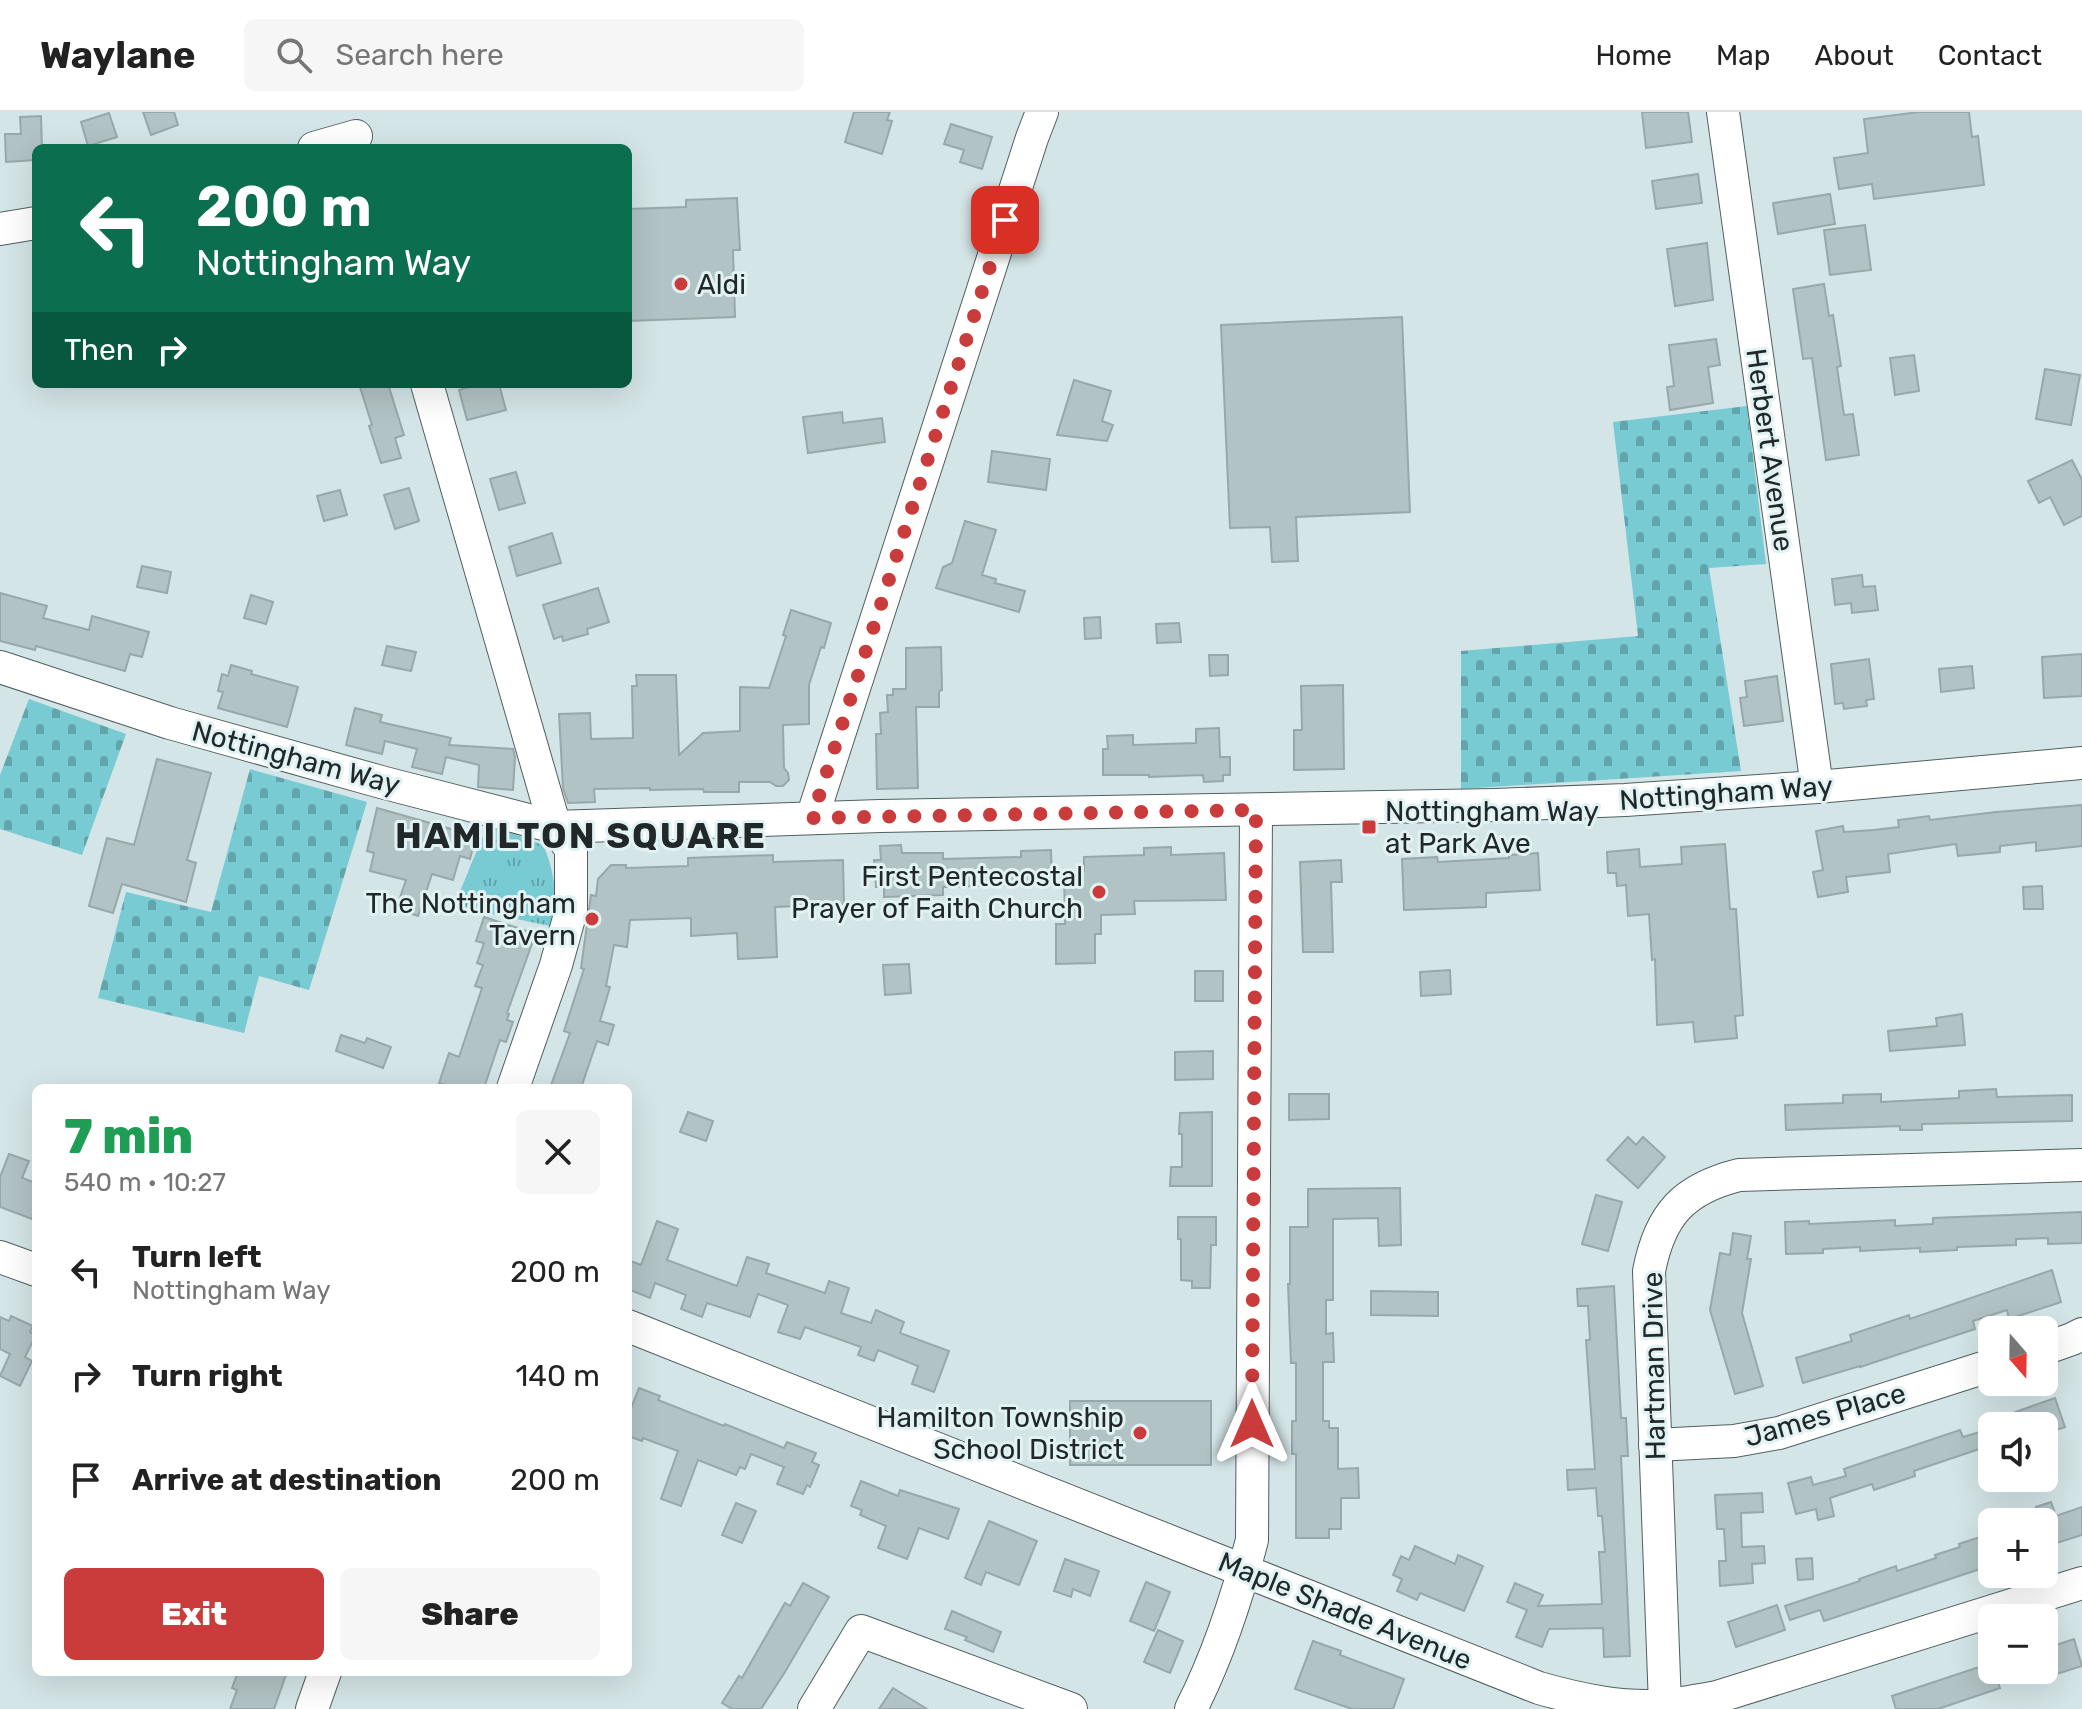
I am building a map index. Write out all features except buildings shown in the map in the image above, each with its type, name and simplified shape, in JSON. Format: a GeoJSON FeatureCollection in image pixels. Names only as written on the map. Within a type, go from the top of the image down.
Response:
{"type":"FeatureCollection","features":[{"type":"Feature","properties":{"kind":"street"},"geometry":{"type":"LineString","coordinates":[[812,818],[1042,112]]}},
{"type":"Feature","properties":{"kind":"street","name":"Herbert Avenue"},"geometry":{"type":"LineString","coordinates":[[1723,112],[1817,787]]}},
{"type":"Feature","properties":{"kind":"street"},"geometry":{"type":"LineString","coordinates":[[324,144],[355,132]]}},
{"type":"Feature","properties":{"kind":"street"},"geometry":{"type":"LineString","coordinates":[[0,229],[32,224]]}},
{"type":"Feature","properties":{"kind":"street"},"geometry":{"type":"LineString","coordinates":[[428,388],[555,827],[571,849],[571,911],[556,965],[514,1084]]}},
{"type":"Feature","properties":{"kind":"street","name":"Nottingham Way"},"geometry":{"type":"LineString","coordinates":[[0,667],[170,723],[555,827],[812,818],[1625,800],[1817,787],[2082,763]]}},
{"type":"Feature","properties":{"kind":"street"},"geometry":{"type":"LineString","coordinates":[[1191,1709],[1222,1638],[1252,1540],[1256,810]]}},
{"type":"Feature","properties":{"kind":"street","name":"Hartman Drive"},"geometry":{"type":"LineString","coordinates":[[1665,1705],[1649,1271],[1654,1246],[1664,1224],[1697,1191],[1718,1180],[1739,1175],[2082,1165]]}},
{"type":"Feature","properties":{"kind":"street"},"geometry":{"type":"LineString","coordinates":[[0,1257],[32,1269]]}},
{"type":"Feature","properties":{"kind":"street","name":"Maple Shade Avenue"},"geometry":{"type":"LineString","coordinates":[[632,1328],[1539,1688],[1576,1698],[1619,1705],[1665,1705],[1717,1697],[2082,1583]]}},
{"type":"Feature","properties":{"kind":"street"},"geometry":{"type":"LineString","coordinates":[[2058,1344],[2082,1334]]}},
{"type":"Feature","properties":{"kind":"street","name":"James Place"},"geometry":{"type":"LineString","coordinates":[[1655,1445],[1734,1441],[1779,1433],[1978,1369]]}},
{"type":"Feature","properties":{"kind":"street"},"geometry":{"type":"LineString","coordinates":[[814,1709],[861,1631],[1071,1709]]}},
{"type":"Feature","properties":{"kind":"street"},"geometry":{"type":"LineString","coordinates":[[312,1709],[324,1676]]}},
{"type":"Feature","properties":{"kind":"green space"},"geometry":{"type":"Polygon","coordinates":[[[1747,406],[1766,564],[1709,568],[1741,771],[1461,789],[1461,651],[1638,636],[1613,422],[1747,406]]]}},
{"type":"Feature","properties":{"kind":"green space"},"geometry":{"type":"Polygon","coordinates":[[[29,699],[126,734],[82,855],[0,829],[0,775],[29,699]]]}},
{"type":"Feature","properties":{"kind":"green space"},"geometry":{"type":"Polygon","coordinates":[[[250,769],[367,802],[309,990],[259,976],[244,1033],[98,998],[126,892],[211,912],[250,769]]]}},
{"type":"Feature","properties":{"kind":"green space"},"geometry":{"type":"Polygon","coordinates":[[[487,826],[543,845],[554,885],[555,927],[454,906],[487,826]]]}},
{"type":"Feature","properties":{"kind":"place","name":"Aldi"},"geometry":{"type":"Point","coordinates":[681,284]}},
{"type":"Feature","properties":{"kind":"place","name":"Nottingham Way at Park Ave"},"geometry":{"type":"Point","coordinates":[1369,827]}},
{"type":"Feature","properties":{"kind":"place","name":"First Pentecostal Prayer of Faith Church"},"geometry":{"type":"Point","coordinates":[1099,892]}},
{"type":"Feature","properties":{"kind":"place","name":"The Nottingham Tavern"},"geometry":{"type":"Point","coordinates":[592,919]}},
{"type":"Feature","properties":{"kind":"place","name":"Hamilton Township School District"},"geometry":{"type":"Point","coordinates":[1140,1433]}},
{"type":"Feature","properties":{"kind":"district","name":"HAMILTON SQUARE"},"geometry":{"type":"Point","coordinates":[581,835]}},
{"type":"Feature","properties":{"kind":"route"},"geometry":{"type":"LineString","coordinates":[[1005,220],[812,818],[1256,810],[1252,1424]]}}]}
